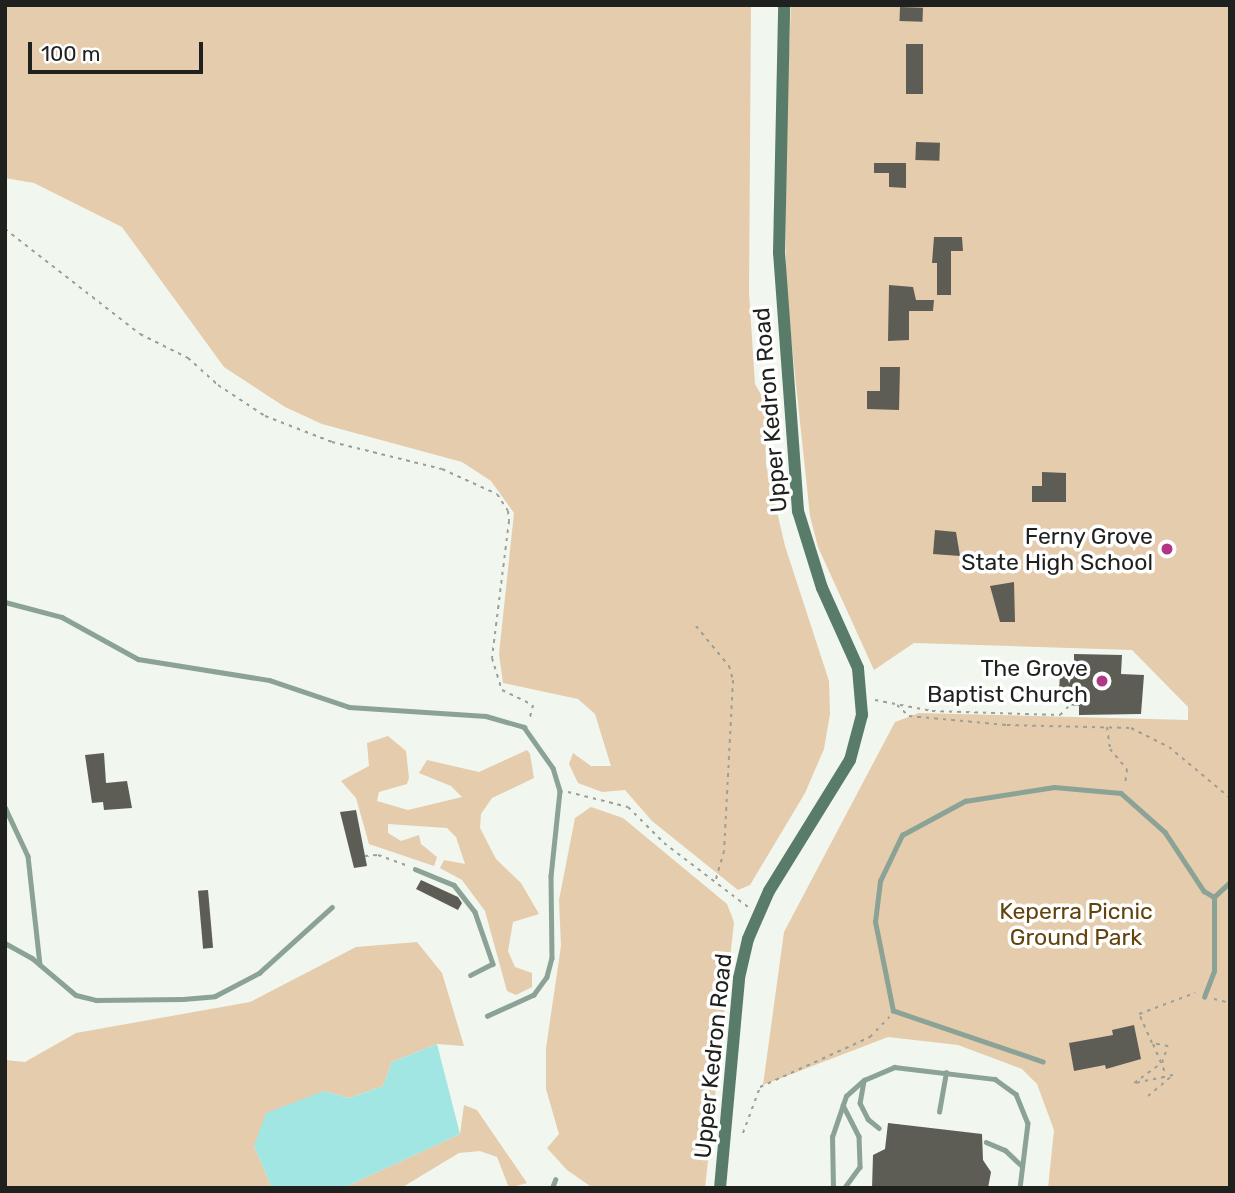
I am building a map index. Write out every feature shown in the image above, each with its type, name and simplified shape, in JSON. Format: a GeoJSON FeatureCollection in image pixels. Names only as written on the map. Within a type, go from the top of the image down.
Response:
{"type":"FeatureCollection","features":[{"type":"Feature","properties":{"kind":"main road","name":"Upper Kedron Road"},"geometry":{"type":"LineString","coordinates":[[720,1188],[740,978],[758,913],[850,760],[862,708],[858,668],[822,588],[798,511],[779,253],[784,5]]}},
{"type":"Feature","properties":{"kind":"lane"},"geometry":{"type":"LineString","coordinates":[[5,602],[62,617],[138,659],[269,681],[349,707],[486,716],[524,727],[549,760],[560,791],[547,977],[517,1006],[488,1016]]}},
{"type":"Feature","properties":{"kind":"lane"},"geometry":{"type":"LineString","coordinates":[[1043,1062],[893,1011],[875,922],[880,881],[902,835],[931,816],[977,798],[1054,787],[1121,793],[1165,832],[1204,891],[1214,897]]}},
{"type":"Feature","properties":{"kind":"lane"},"geometry":{"type":"LineString","coordinates":[[5,807],[28,856],[40,966]]}},
{"type":"Feature","properties":{"kind":"lane"},"geometry":{"type":"LineString","coordinates":[[415,869],[454,886],[475,912],[493,964],[471,975]]}},
{"type":"Feature","properties":{"kind":"lane"},"geometry":{"type":"LineString","coordinates":[[1204,997],[1213,971],[1214,897],[1230,882]]}},
{"type":"Feature","properties":{"kind":"lane"},"geometry":{"type":"LineString","coordinates":[[5,943],[40,966],[64,989],[96,1000],[215,996],[259,973],[332,907]]}},
{"type":"Feature","properties":{"kind":"lane"},"geometry":{"type":"LineString","coordinates":[[833,1188],[832,1137],[843,1104],[864,1080],[894,1067],[995,1079],[1016,1094],[1028,1123],[1020,1188]]}},
{"type":"Feature","properties":{"kind":"lane"},"geometry":{"type":"LineString","coordinates":[[939,1112],[946,1073]]}},
{"type":"Feature","properties":{"kind":"lane"},"geometry":{"type":"LineString","coordinates":[[864,1080],[860,1103],[868,1119],[879,1128]]}},
{"type":"Feature","properties":{"kind":"lane"},"geometry":{"type":"LineString","coordinates":[[843,1104],[859,1136],[860,1167],[845,1188]]}},
{"type":"Feature","properties":{"kind":"lane"},"geometry":{"type":"LineString","coordinates":[[986,1142],[1005,1150],[1022,1167]]}},
{"type":"Feature","properties":{"kind":"lane"},"geometry":{"type":"LineString","coordinates":[[552,1188],[555,1180]]}},
{"type":"Feature","properties":{"kind":"path"},"geometry":{"type":"LineString","coordinates":[[5,229],[141,334],[188,358],[218,385],[265,416],[332,442],[442,470],[497,494],[508,511],[509,521],[492,658],[502,690],[533,705],[534,717],[524,727]]}},
{"type":"Feature","properties":{"kind":"path"},"geometry":{"type":"LineString","coordinates":[[696,626],[730,666],[733,680],[724,850],[716,879]]}},
{"type":"Feature","properties":{"kind":"path"},"geometry":{"type":"LineString","coordinates":[[874,700],[897,705],[1060,715],[1070,705]]}},
{"type":"Feature","properties":{"kind":"path"},"geometry":{"type":"LineString","coordinates":[[897,705],[902,714],[1007,725],[1131,727],[1169,747],[1230,798]]}},
{"type":"Feature","properties":{"kind":"path"},"geometry":{"type":"LineString","coordinates":[[1107,726],[1110,749],[1127,769],[1129,780],[1121,793]]}},
{"type":"Feature","properties":{"kind":"path"},"geometry":{"type":"LineString","coordinates":[[560,791],[628,807],[664,843],[716,879],[758,913]]}},
{"type":"Feature","properties":{"kind":"path"},"geometry":{"type":"LineString","coordinates":[[365,856],[378,855],[415,869]]}},
{"type":"Feature","properties":{"kind":"path"},"geometry":{"type":"LineString","coordinates":[[1168,1077],[1139,1014],[1191,991],[1230,1003]]}},
{"type":"Feature","properties":{"kind":"path"},"geometry":{"type":"LineString","coordinates":[[743,1133],[760,1087],[870,1037],[893,1011]]}},
{"type":"Feature","properties":{"kind":"path"},"geometry":{"type":"LineString","coordinates":[[1152,1043],[1168,1046],[1162,1063],[1134,1083],[1168,1077]]}},
{"type":"Feature","properties":{"kind":"path"},"geometry":{"type":"LineString","coordinates":[[1147,1096],[1168,1077]]}},
{"type":"Feature","properties":{"kind":"green space"},"geometry":{"type":"Polygon","coordinates":[[[5,5],[751,5],[749,292],[755,384],[765,402],[766,465],[785,546],[829,681],[830,714],[824,749],[805,793],[750,885],[738,890],[652,821],[625,790],[602,792],[578,783],[569,764],[573,753],[591,766],[611,766],[595,714],[578,699],[503,683],[499,654],[514,513],[491,481],[462,462],[322,424],[285,407],[224,367],[122,227],[34,183],[5,178],[5,5]]]}},
{"type":"Feature","properties":{"kind":"green space","name":"Keperra Picnic Ground Park"},"geometry":{"type":"Polygon","coordinates":[[[791,5],[1230,5],[1230,1188],[1048,1188],[1054,1130],[1037,1084],[1022,1069],[958,1045],[888,1037],[763,1085],[784,932],[895,722],[919,713],[1188,720],[1188,707],[1132,650],[914,643],[874,670],[818,547],[810,516],[786,290],[785,146],[791,5]]]}},
{"type":"Feature","properties":{"kind":"green space"},"geometry":{"type":"Polygon","coordinates":[[[388,736],[406,751],[409,778],[407,784],[379,792],[377,801],[408,810],[462,797],[451,786],[419,773],[427,760],[479,772],[527,750],[530,754],[534,778],[492,798],[481,814],[480,828],[496,859],[521,883],[539,914],[513,922],[508,951],[515,967],[532,973],[532,987],[516,995],[507,991],[485,911],[462,880],[440,868],[444,860],[465,864],[456,837],[447,828],[388,824],[388,833],[401,841],[419,835],[421,844],[437,857],[434,866],[369,844],[356,798],[341,781],[369,766],[367,743],[388,736]]]}},
{"type":"Feature","properties":{"kind":"green space"},"geometry":{"type":"Polygon","coordinates":[[[591,807],[623,818],[727,904],[734,922],[705,1188],[593,1188],[567,1170],[547,1148],[559,1134],[546,1089],[546,1048],[561,946],[559,900],[575,818],[591,807]]]}},
{"type":"Feature","properties":{"kind":"green space"},"geometry":{"type":"Polygon","coordinates":[[[417,942],[442,973],[464,1046],[437,1044],[392,1062],[383,1086],[349,1098],[324,1091],[254,1146],[272,1188],[5,1188],[5,1060],[25,1062],[76,1033],[250,1002],[356,947],[417,942]]]}},
{"type":"Feature","properties":{"kind":"green space"},"geometry":{"type":"Polygon","coordinates":[[[464,1105],[477,1110],[527,1183],[509,1188],[497,1157],[480,1151],[459,1153],[401,1188],[343,1188],[460,1134],[464,1105]]]}},
{"type":"Feature","properties":{"kind":"water"},"geometry":{"type":"Polygon","coordinates":[[[437,1044],[460,1134],[343,1188],[272,1188],[254,1146],[266,1113],[324,1091],[349,1098],[383,1086],[392,1062],[437,1044]]]}},
{"type":"Feature","properties":{"kind":"building"},"geometry":{"type":"Polygon","coordinates":[[[900,7],[923,8],[922,22],[900,21],[900,7]]]}},
{"type":"Feature","properties":{"kind":"building"},"geometry":{"type":"Polygon","coordinates":[[[906,44],[923,44],[923,94],[906,94],[906,44]]]}},
{"type":"Feature","properties":{"kind":"building"},"geometry":{"type":"Polygon","coordinates":[[[916,142],[940,143],[939,161],[915,160],[916,142]]]}},
{"type":"Feature","properties":{"kind":"building"},"geometry":{"type":"Polygon","coordinates":[[[874,163],[906,163],[906,188],[889,187],[889,173],[874,173],[874,163]]]}},
{"type":"Feature","properties":{"kind":"building"},"geometry":{"type":"Polygon","coordinates":[[[934,237],[962,237],[963,251],[951,251],[951,295],[937,295],[937,263],[932,263],[934,237]]]}},
{"type":"Feature","properties":{"kind":"building"},"geometry":{"type":"Polygon","coordinates":[[[889,285],[913,287],[916,300],[934,300],[933,311],[909,311],[909,340],[888,341],[889,285]]]}},
{"type":"Feature","properties":{"kind":"building"},"geometry":{"type":"Polygon","coordinates":[[[880,367],[900,367],[899,410],[867,409],[867,391],[880,391],[880,367]]]}},
{"type":"Feature","properties":{"kind":"building"},"geometry":{"type":"Polygon","coordinates":[[[1042,472],[1066,473],[1066,502],[1032,502],[1032,486],[1042,486],[1042,472]]]}},
{"type":"Feature","properties":{"kind":"building"},"geometry":{"type":"Polygon","coordinates":[[[935,530],[956,532],[960,556],[933,554],[935,530]]]}},
{"type":"Feature","properties":{"kind":"building"},"geometry":{"type":"Polygon","coordinates":[[[1014,582],[1015,622],[1000,622],[990,586],[1014,582]]]}},
{"type":"Feature","properties":{"kind":"building","name":"The Grove Baptist Church"},"geometry":{"type":"Polygon","coordinates":[[[1074,654],[1122,655],[1121,674],[1144,675],[1141,714],[1079,715],[1079,706],[1069,705],[1069,693],[1059,692],[1060,673],[1074,674],[1074,654]]]}},
{"type":"Feature","properties":{"kind":"building"},"geometry":{"type":"Polygon","coordinates":[[[104,753],[106,783],[127,781],[132,808],[104,810],[103,802],[92,803],[85,755],[104,753]]]}},
{"type":"Feature","properties":{"kind":"building"},"geometry":{"type":"Polygon","coordinates":[[[356,810],[367,866],[354,868],[340,812],[356,810]]]}},
{"type":"Feature","properties":{"kind":"building"},"geometry":{"type":"Polygon","coordinates":[[[421,880],[458,897],[462,903],[458,910],[416,889],[421,880]]]}},
{"type":"Feature","properties":{"kind":"building"},"geometry":{"type":"Polygon","coordinates":[[[208,890],[213,948],[203,949],[198,891],[208,890]]]}},
{"type":"Feature","properties":{"kind":"building"},"geometry":{"type":"Polygon","coordinates":[[[1134,1025],[1141,1059],[1106,1069],[1105,1065],[1074,1071],[1069,1043],[1113,1035],[1112,1030],[1134,1025]]]}},
{"type":"Feature","properties":{"kind":"building"},"geometry":{"type":"Polygon","coordinates":[[[888,1123],[982,1134],[983,1160],[991,1172],[988,1188],[872,1188],[873,1155],[885,1149],[888,1123]]]}},
{"type":"Feature","properties":{"kind":"place","name":"Ferny Grove State High School"},"geometry":{"type":"Point","coordinates":[1167,549]}},
{"type":"Feature","properties":{"kind":"place","name":"The Grove Baptist Church"},"geometry":{"type":"Point","coordinates":[1102,681]}}]}
